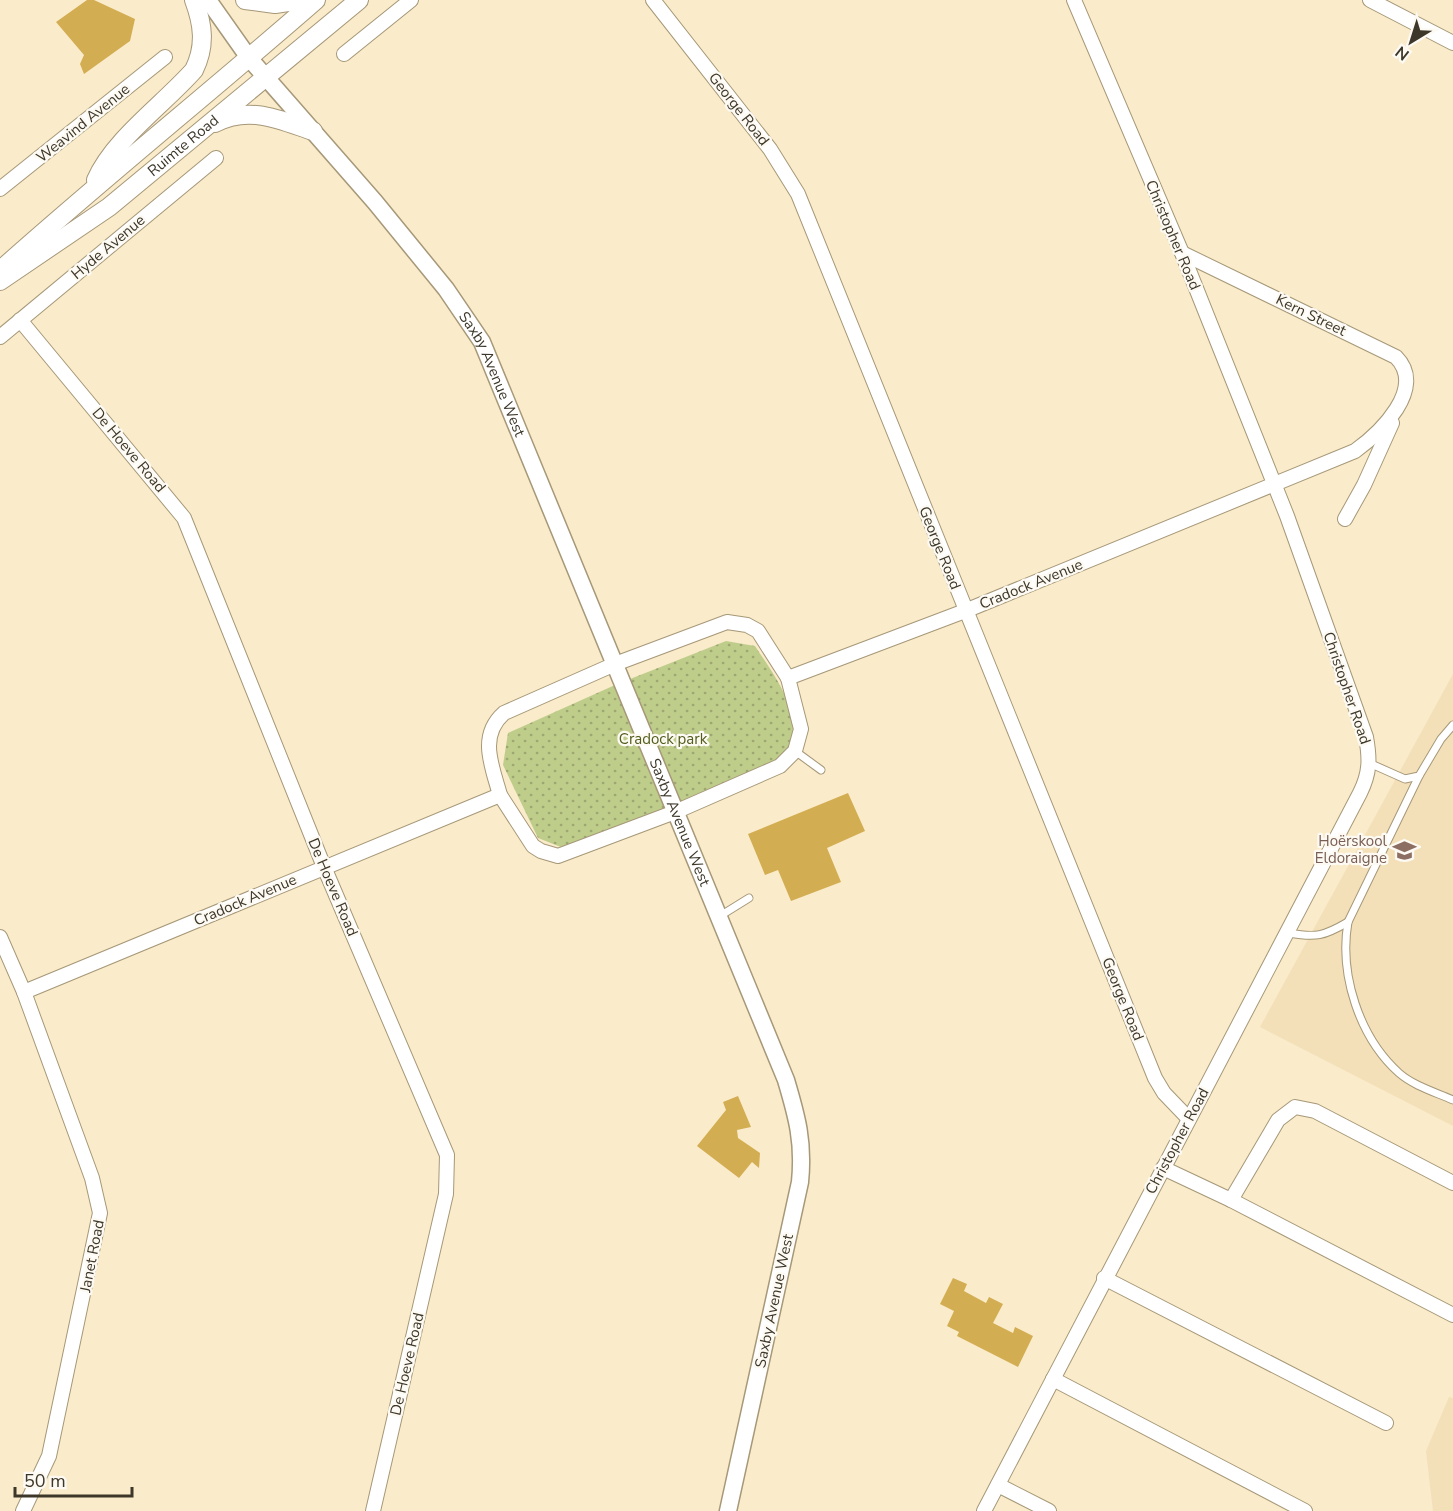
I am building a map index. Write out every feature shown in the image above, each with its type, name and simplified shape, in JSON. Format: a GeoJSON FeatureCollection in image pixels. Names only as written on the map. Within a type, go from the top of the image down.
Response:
{"type":"FeatureCollection","features":[{"type":"Feature","properties":{"kind":"main road"},"geometry":{"type":"LineString","coordinates":[[93,187],[102,168],[117,148],[194,70],[201,54],[203,37],[201,19],[194,0]]}},
{"type":"Feature","properties":{"kind":"main road"},"geometry":{"type":"LineString","coordinates":[[245,0],[275,4],[301,0]]}},
{"type":"Feature","properties":{"kind":"main road","name":"Ruimte Road"},"geometry":{"type":"LineString","coordinates":[[0,270],[93,187],[316,0]]}},
{"type":"Feature","properties":{"kind":"main road","name":"Ruimte Road"},"geometry":{"type":"LineString","coordinates":[[0,281],[109,207],[194,134],[359,0]]}},
{"type":"Feature","properties":{"kind":"main road"},"geometry":{"type":"LineString","coordinates":[[194,134],[225,117],[244,113],[262,113],[314,131]]}},
{"type":"Feature","properties":{"kind":"street","name":"Saxby Avenue West"},"geometry":{"type":"LineString","coordinates":[[208,0],[249,58],[314,131],[439,281],[482,342],[786,1080],[801,1130],[803,1151],[800,1182],[728,1511]]}},
{"type":"Feature","properties":{"kind":"street"},"geometry":{"type":"LineString","coordinates":[[344,54],[411,0]]}},
{"type":"Feature","properties":{"kind":"street","name":"George Road"},"geometry":{"type":"LineString","coordinates":[[653,0],[770,149],[798,194],[1155,1078],[1164,1093],[1188,1118]]}},
{"type":"Feature","properties":{"kind":"street","name":"Christopher Road"},"geometry":{"type":"LineString","coordinates":[[984,1511],[1188,1118],[1289,933],[1364,785],[1370,763],[1366,737],[1287,516],[1182,253],[1074,0]]}},
{"type":"Feature","properties":{"kind":"street"},"geometry":{"type":"LineString","coordinates":[[1370,0],[1453,44]]}},
{"type":"Feature","properties":{"kind":"street","name":"Weavind Avenue"},"geometry":{"type":"LineString","coordinates":[[0,189],[165,57]]}},
{"type":"Feature","properties":{"kind":"street","name":"Hyde Avenue"},"geometry":{"type":"LineString","coordinates":[[0,337],[216,158]]}},
{"type":"Feature","properties":{"kind":"street","name":"Kern Street"},"geometry":{"type":"LineString","coordinates":[[1182,253],[1388,352],[1402,364],[1406,383],[1400,402],[1382,448],[1345,519]]}},
{"type":"Feature","properties":{"kind":"street","name":"De Hoeve Road"},"geometry":{"type":"LineString","coordinates":[[20,320],[184,518],[324,867],[447,1155],[446,1194],[373,1511]]}},
{"type":"Feature","properties":{"kind":"street","name":"Kern Street"},"geometry":{"type":"LineString","coordinates":[[1273,484],[1355,451],[1382,429],[1400,402]]}},
{"type":"Feature","properties":{"kind":"street","name":"Cradock Avenue"},"geometry":{"type":"LineString","coordinates":[[788,678],[965,611],[1273,484]]}},
{"type":"Feature","properties":{"kind":"street"},"geometry":{"type":"LineString","coordinates":[[737,623],[758,631],[788,678],[801,729],[795,751],[780,766],[675,812],[558,856],[533,846],[500,795],[488,750],[494,722],[504,713],[615,664],[717,626],[737,623]]}},
{"type":"Feature","properties":{"kind":"street","name":"Cradock Avenue"},"geometry":{"type":"LineString","coordinates":[[24,992],[500,795]]}},
{"type":"Feature","properties":{"kind":"street","name":"Janet Road"},"geometry":{"type":"LineString","coordinates":[[0,937],[24,992],[92,1178],[100,1213],[49,1456],[22,1511]]}},
{"type":"Feature","properties":{"kind":"street"},"geometry":{"type":"LineString","coordinates":[[1231,1200],[1278,1120],[1295,1107],[1315,1111],[1453,1183]]}},
{"type":"Feature","properties":{"kind":"street"},"geometry":{"type":"LineString","coordinates":[[1163,1168],[1231,1200],[1453,1315]]}},
{"type":"Feature","properties":{"kind":"street"},"geometry":{"type":"LineString","coordinates":[[1104,1278],[1386,1423]]}},
{"type":"Feature","properties":{"kind":"street"},"geometry":{"type":"LineString","coordinates":[[1053,1379],[1305,1511]]}},
{"type":"Feature","properties":{"kind":"street"},"geometry":{"type":"LineString","coordinates":[[998,1485],[1049,1511]]}},
{"type":"Feature","properties":{"kind":"lane"},"geometry":{"type":"LineString","coordinates":[[1453,724],[1441,738],[1419,777],[1348,921],[1344,947],[1353,997],[1375,1046],[1400,1074],[1453,1100]]}},
{"type":"Feature","properties":{"kind":"lane"},"geometry":{"type":"LineString","coordinates":[[795,751],[821,770]]}},
{"type":"Feature","properties":{"kind":"lane"},"geometry":{"type":"LineString","coordinates":[[1370,763],[1405,778],[1419,777]]}},
{"type":"Feature","properties":{"kind":"lane"},"geometry":{"type":"LineString","coordinates":[[720,916],[749,898]]}},
{"type":"Feature","properties":{"kind":"lane"},"geometry":{"type":"LineString","coordinates":[[1289,933],[1313,937],[1328,933],[1348,921]]}},
{"type":"Feature","properties":{"kind":"shaded area","name":"Hoërskool Eldoraigne"},"geometry":{"type":"Polygon","coordinates":[[[1453,674],[1453,1126],[1260,1027],[1453,674]]]}},
{"type":"Feature","properties":{"kind":"shaded area"},"geometry":{"type":"Polygon","coordinates":[[[1449,1397],[1453,1398],[1453,1511],[1433,1511],[1426,1451],[1449,1397]]]}},
{"type":"Feature","properties":{"kind":"green space","name":"Cradock park"},"geometry":{"type":"Polygon","coordinates":[[[726,641],[755,646],[778,681],[789,706],[793,733],[790,747],[776,766],[566,849],[538,838],[503,765],[508,733],[615,685],[726,641]]]}},
{"type":"Feature","properties":{"kind":"building"},"geometry":{"type":"Polygon","coordinates":[[[87,0],[94,0],[135,19],[130,41],[84,74],[80,64],[84,55],[56,22],[87,0]]]}},
{"type":"Feature","properties":{"kind":"building"},"geometry":{"type":"Polygon","coordinates":[[[848,793],[865,831],[827,848],[841,882],[791,901],[778,870],[765,875],[748,834],[848,793]]]}},
{"type":"Feature","properties":{"kind":"building"},"geometry":{"type":"Polygon","coordinates":[[[738,1096],[751,1127],[737,1130],[738,1138],[760,1153],[759,1168],[752,1162],[739,1178],[697,1146],[726,1110],[723,1102],[738,1096]]]}},
{"type":"Feature","properties":{"kind":"building"},"geometry":{"type":"Polygon","coordinates":[[[953,1278],[967,1284],[964,1291],[986,1303],[989,1297],[1003,1304],[993,1323],[1013,1333],[1015,1327],[1033,1336],[1018,1367],[957,1336],[959,1332],[947,1326],[954,1311],[940,1304],[953,1278]]]}},
{"type":"Feature","properties":{"kind":"place","name":"Hoërskool Eldoraigne"},"geometry":{"type":"Point","coordinates":[1405,850]}}]}
